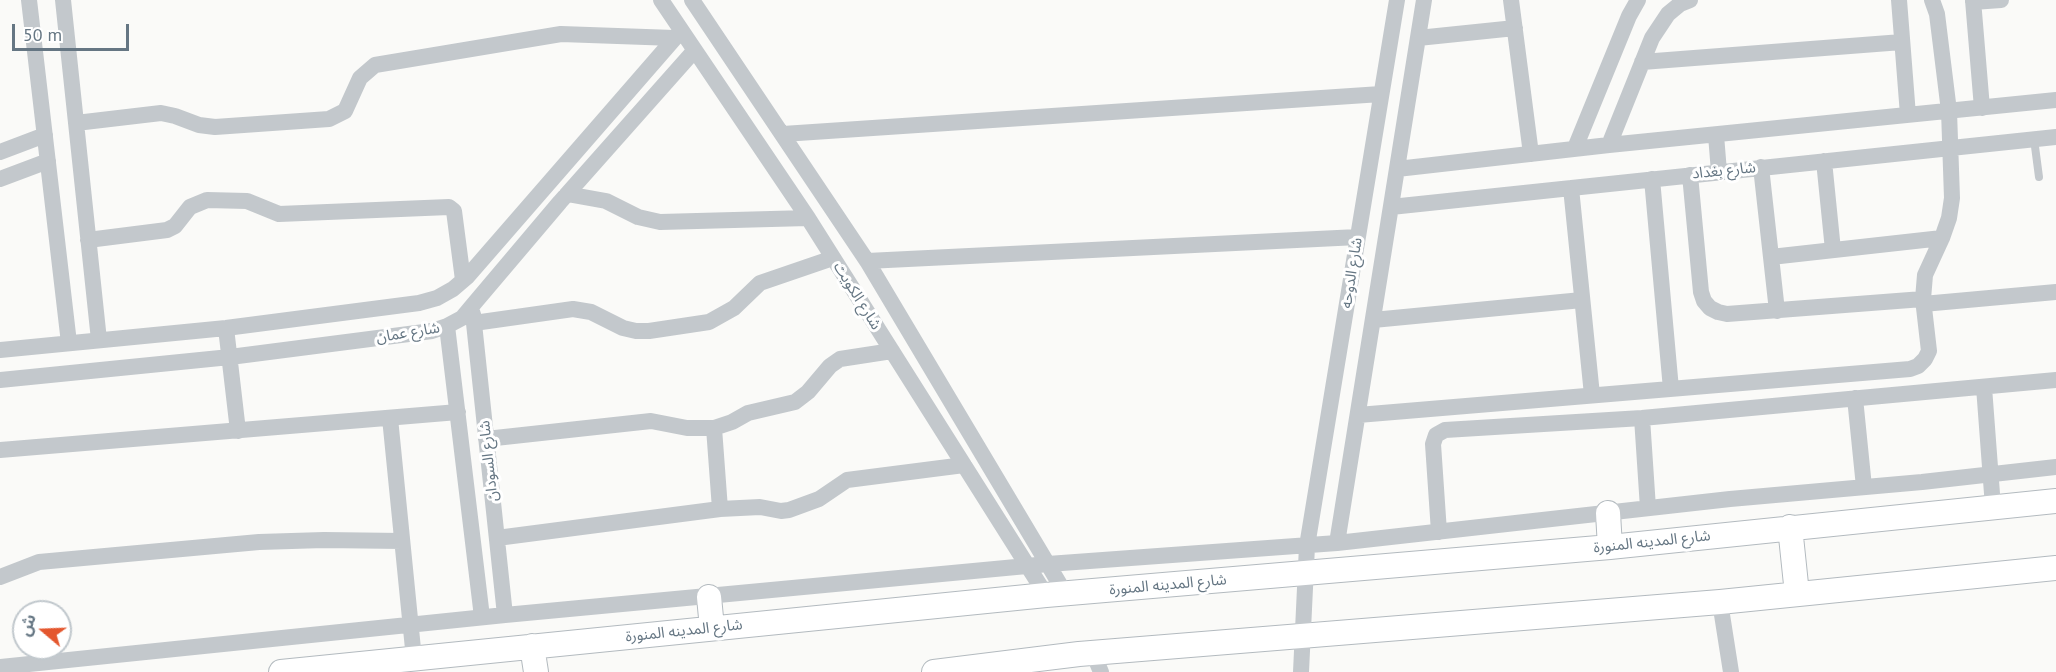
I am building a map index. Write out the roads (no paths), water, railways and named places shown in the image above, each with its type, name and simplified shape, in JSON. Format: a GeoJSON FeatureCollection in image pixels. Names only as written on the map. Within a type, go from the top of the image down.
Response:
{"type":"FeatureCollection","features":[{"type":"Feature","properties":{"kind":"main road","name":"شارع المدينه المنورة"},"geometry":{"type":"LineString","coordinates":[[281,672],[1055,594],[1610,547],[2056,501]]}},
{"type":"Feature","properties":{"kind":"main road"},"geometry":{"type":"LineString","coordinates":[[1608,513],[1610,547]]}},
{"type":"Feature","properties":{"kind":"main road"},"geometry":{"type":"LineString","coordinates":[[1790,527],[1797,594]]}},
{"type":"Feature","properties":{"kind":"main road"},"geometry":{"type":"LineString","coordinates":[[934,672],[1097,662],[1303,635],[1720,602],[2056,568]]}},
{"type":"Feature","properties":{"kind":"main road"},"geometry":{"type":"LineString","coordinates":[[709,597],[712,628]]}},
{"type":"Feature","properties":{"kind":"main road"},"geometry":{"type":"LineString","coordinates":[[532,646],[536,672]]}},
{"type":"Feature","properties":{"kind":"street"},"geometry":{"type":"LineString","coordinates":[[29,0],[69,343]]}},
{"type":"Feature","properties":{"kind":"street"},"geometry":{"type":"LineString","coordinates":[[63,0],[99,340]]}},
{"type":"Feature","properties":{"kind":"street","name":"شارع الكويت"},"geometry":{"type":"LineString","coordinates":[[662,0],[678,35],[694,51],[803,211],[1028,566],[1055,594]]}},
{"type":"Feature","properties":{"kind":"street","name":"شارع الكويت"},"geometry":{"type":"LineString","coordinates":[[692,0],[867,261],[1048,564],[1055,594]]}},
{"type":"Feature","properties":{"kind":"street","name":"شارع الدوحه"},"geometry":{"type":"LineString","coordinates":[[1301,672],[1307,546],[1397,0]]}},
{"type":"Feature","properties":{"kind":"street","name":"شارع الدوحه"},"geometry":{"type":"LineString","coordinates":[[1337,543],[1424,0]]}},
{"type":"Feature","properties":{"kind":"street"},"geometry":{"type":"LineString","coordinates":[[1511,0],[1531,154]]}},
{"type":"Feature","properties":{"kind":"street"},"geometry":{"type":"LineString","coordinates":[[1575,148],[1629,16],[1638,0]]}},
{"type":"Feature","properties":{"kind":"street"},"geometry":{"type":"LineString","coordinates":[[1899,0],[1908,115]]}},
{"type":"Feature","properties":{"kind":"street"},"geometry":{"type":"LineString","coordinates":[[1358,415],[1910,369],[1918,366],[1929,351],[1923,302],[1925,275],[1942,238],[1952,198],[1949,111],[1937,14],[1932,0]]}},
{"type":"Feature","properties":{"kind":"street"},"geometry":{"type":"LineString","coordinates":[[1982,108],[1973,1],[2001,0]]}},
{"type":"Feature","properties":{"kind":"street"},"geometry":{"type":"LineString","coordinates":[[1609,145],[1658,27],[1668,14],[1683,1]]}},
{"type":"Feature","properties":{"kind":"street"},"geometry":{"type":"LineString","coordinates":[[1418,38],[1515,28]]}},
{"type":"Feature","properties":{"kind":"street"},"geometry":{"type":"LineString","coordinates":[[76,123],[161,113],[215,128],[329,120],[345,111],[360,78],[375,65],[561,34],[678,35]]}},
{"type":"Feature","properties":{"kind":"street","name":"شارع عمان"},"geometry":{"type":"LineString","coordinates":[[0,350],[226,328],[419,303],[437,298],[464,280],[678,35]]}},
{"type":"Feature","properties":{"kind":"street"},"geometry":{"type":"LineString","coordinates":[[1642,62],[1902,42]]}},
{"type":"Feature","properties":{"kind":"street","name":"شارع عمان"},"geometry":{"type":"LineString","coordinates":[[0,380],[230,357],[432,331],[447,326],[462,318],[567,194],[694,51]]}},
{"type":"Feature","properties":{"kind":"street"},"geometry":{"type":"LineString","coordinates":[[783,134],[1381,93]]}},
{"type":"Feature","properties":{"kind":"street"},"geometry":{"type":"LineString","coordinates":[[1371,155],[1398,162],[1531,154],[2056,100]]}},
{"type":"Feature","properties":{"kind":"street"},"geometry":{"type":"LineString","coordinates":[[0,152],[45,135]]}},
{"type":"Feature","properties":{"kind":"street"},"geometry":{"type":"LineString","coordinates":[[1716,135],[1719,172]]}},
{"type":"Feature","properties":{"kind":"street","name":"شارع بغداد"},"geometry":{"type":"LineString","coordinates":[[1391,207],[2056,137]]}},
{"type":"Feature","properties":{"kind":"street"},"geometry":{"type":"LineString","coordinates":[[0,180],[48,161]]}},
{"type":"Feature","properties":{"kind":"street"},"geometry":{"type":"LineString","coordinates":[[1824,161],[1833,250]]}},
{"type":"Feature","properties":{"kind":"street"},"geometry":{"type":"LineString","coordinates":[[1761,167],[1777,310]]}},
{"type":"Feature","properties":{"kind":"street"},"geometry":{"type":"LineString","coordinates":[[1690,175],[1701,292],[1710,308],[1727,314],[2056,292]]}},
{"type":"Feature","properties":{"kind":"street"},"geometry":{"type":"LineString","coordinates":[[1652,179],[1671,389]]}},
{"type":"Feature","properties":{"kind":"street"},"geometry":{"type":"LineString","coordinates":[[1571,188],[1592,395]]}},
{"type":"Feature","properties":{"kind":"street"},"geometry":{"type":"LineString","coordinates":[[567,194],[606,201],[638,217],[660,222],[803,211],[820,189]]}},
{"type":"Feature","properties":{"kind":"street"},"geometry":{"type":"LineString","coordinates":[[88,240],[167,230],[175,226],[190,207],[207,200],[247,201],[279,214],[449,207],[454,211],[464,280]]}},
{"type":"Feature","properties":{"kind":"street"},"geometry":{"type":"LineString","coordinates":[[867,261],[1358,237]]}},
{"type":"Feature","properties":{"kind":"street"},"geometry":{"type":"LineString","coordinates":[[1771,258],[1942,238]]}},
{"type":"Feature","properties":{"kind":"street"},"geometry":{"type":"LineString","coordinates":[[474,324],[573,309],[591,312],[623,328],[636,331],[649,332],[709,322],[734,308],[760,283],[833,258]]}},
{"type":"Feature","properties":{"kind":"street"},"geometry":{"type":"LineString","coordinates":[[479,263],[497,277]]}},
{"type":"Feature","properties":{"kind":"street"},"geometry":{"type":"LineString","coordinates":[[1373,320],[1582,300]]}},
{"type":"Feature","properties":{"kind":"street","name":"شارع السودان"},"geometry":{"type":"LineString","coordinates":[[472,306],[504,615]]}},
{"type":"Feature","properties":{"kind":"street","name":"شارع السودان"},"geometry":{"type":"LineString","coordinates":[[447,326],[482,617]]}},
{"type":"Feature","properties":{"kind":"street"},"geometry":{"type":"LineString","coordinates":[[226,328],[238,430]]}},
{"type":"Feature","properties":{"kind":"street"},"geometry":{"type":"LineString","coordinates":[[486,439],[645,422],[664,422],[687,428],[714,428],[752,412],[795,402],[808,392],[830,366],[840,359],[847,356],[892,351]]}},
{"type":"Feature","properties":{"kind":"street"},"geometry":{"type":"LineString","coordinates":[[1439,532],[1433,444],[1440,432],[1642,418],[2056,380]]}},
{"type":"Feature","properties":{"kind":"street"},"geometry":{"type":"LineString","coordinates":[[1984,387],[1994,507]]}},
{"type":"Feature","properties":{"kind":"street"},"geometry":{"type":"LineString","coordinates":[[1855,398],[1864,487]]}},
{"type":"Feature","properties":{"kind":"street"},"geometry":{"type":"LineString","coordinates":[[0,450],[458,412]]}},
{"type":"Feature","properties":{"kind":"street"},"geometry":{"type":"LineString","coordinates":[[390,418],[414,659]]}},
{"type":"Feature","properties":{"kind":"street"},"geometry":{"type":"LineString","coordinates":[[1642,418],[1648,508]]}},
{"type":"Feature","properties":{"kind":"street"},"geometry":{"type":"LineString","coordinates":[[714,428],[720,509]]}},
{"type":"Feature","properties":{"kind":"street"},"geometry":{"type":"LineString","coordinates":[[497,538],[720,509],[760,507],[781,511],[789,510],[819,499],[848,480],[964,465]]}},
{"type":"Feature","properties":{"kind":"street"},"geometry":{"type":"LineString","coordinates":[[0,667],[482,617],[1048,564],[1307,546],[1648,508],[2056,467]]}},
{"type":"Feature","properties":{"kind":"street"},"geometry":{"type":"LineString","coordinates":[[0,577],[39,561],[128,553],[259,542],[402,541]]}},
{"type":"Feature","properties":{"kind":"street"},"geometry":{"type":"LineString","coordinates":[[1720,602],[1731,672]]}},
{"type":"Feature","properties":{"kind":"lane"},"geometry":{"type":"LineString","coordinates":[[2034,140],[2039,177]]}}]}
